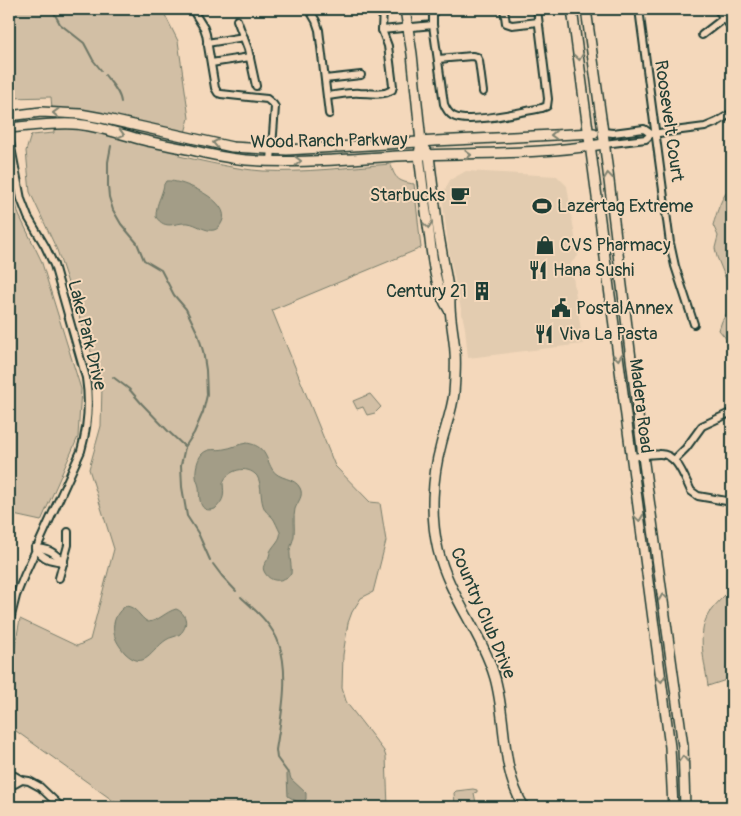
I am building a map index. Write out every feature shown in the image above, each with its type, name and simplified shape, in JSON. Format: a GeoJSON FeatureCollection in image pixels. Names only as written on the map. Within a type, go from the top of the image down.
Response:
{"type":"FeatureCollection","features":[{"type":"Feature","properties":{"kind":"main road","name":"Country Club Drive"},"geometry":{"type":"LineString","coordinates":[[405,9],[424,155],[432,255],[444,302],[449,310],[455,352],[450,415],[434,479],[433,516],[436,541],[450,585],[480,639],[490,663],[499,698],[510,773],[514,787],[524,807]]}},
{"type":"Feature","properties":{"kind":"main road","name":"Madera Road"},"geometry":{"type":"LineString","coordinates":[[572,9],[670,747],[673,807]]}},
{"type":"Feature","properties":{"kind":"main road","name":"Madera Road"},"geometry":{"type":"LineString","coordinates":[[586,9],[683,746],[686,807]]}},
{"type":"Feature","properties":{"kind":"main road","name":"Wood Ranch Parkway"},"geometry":{"type":"LineString","coordinates":[[9,116],[41,112],[80,114],[232,147],[271,150],[603,132]]}},
{"type":"Feature","properties":{"kind":"main road","name":"Wood Ranch Parkway"},"geometry":{"type":"LineString","coordinates":[[9,128],[73,124],[218,156],[246,160],[297,162],[424,155],[502,154],[577,149],[604,144]]}},
{"type":"Feature","properties":{"kind":"street"},"geometry":{"type":"LineString","coordinates":[[192,9],[204,28],[215,88],[218,93],[268,99],[275,107],[271,161]]}},
{"type":"Feature","properties":{"kind":"street"},"geometry":{"type":"LineString","coordinates":[[309,9],[319,30],[329,114]]}},
{"type":"Feature","properties":{"kind":"street"},"geometry":{"type":"LineString","coordinates":[[327,96],[358,93],[371,94],[392,90],[388,46],[382,30],[383,9]]}},
{"type":"Feature","properties":{"kind":"street"},"geometry":{"type":"LineString","coordinates":[[433,9],[433,24],[444,104],[453,116],[466,119],[547,106],[548,99],[537,9]]}},
{"type":"Feature","properties":{"kind":"street"},"geometry":{"type":"LineString","coordinates":[[504,9],[508,25],[538,22]]}},
{"type":"Feature","properties":{"kind":"street","name":"Roosevelt Court"},"geometry":{"type":"LineString","coordinates":[[639,9],[653,134],[672,254],[694,324]]}},
{"type":"Feature","properties":{"kind":"street"},"geometry":{"type":"LineString","coordinates":[[717,9],[732,28]]}},
{"type":"Feature","properties":{"kind":"street"},"geometry":{"type":"LineString","coordinates":[[702,35],[724,18]]}},
{"type":"Feature","properties":{"kind":"street"},"geometry":{"type":"LineString","coordinates":[[237,20],[248,49],[256,86]]}},
{"type":"Feature","properties":{"kind":"street"},"geometry":{"type":"LineString","coordinates":[[382,30],[433,24]]}},
{"type":"Feature","properties":{"kind":"street"},"geometry":{"type":"LineString","coordinates":[[207,43],[244,37]]}},
{"type":"Feature","properties":{"kind":"street"},"geometry":{"type":"LineString","coordinates":[[211,63],[250,57]]}},
{"type":"Feature","properties":{"kind":"street"},"geometry":{"type":"LineString","coordinates":[[438,59],[476,57],[479,61],[483,92]]}},
{"type":"Feature","properties":{"kind":"street"},"geometry":{"type":"LineString","coordinates":[[325,79],[361,75]]}},
{"type":"Feature","properties":{"kind":"street","name":"Wood Ranch Parkway"},"geometry":{"type":"LineString","coordinates":[[604,144],[646,139],[653,134],[705,127],[732,113]]}},
{"type":"Feature","properties":{"kind":"street","name":"Wood Ranch Parkway"},"geometry":{"type":"LineString","coordinates":[[603,132],[613,133],[644,129],[653,134]]}},
{"type":"Feature","properties":{"kind":"street","name":"Lake Park Drive"},"geometry":{"type":"LineString","coordinates":[[9,137],[21,199],[28,217],[54,265],[86,378],[88,395],[88,421],[80,451],[35,548],[16,596],[9,624]]}},
{"type":"Feature","properties":{"kind":"street"},"geometry":{"type":"LineString","coordinates":[[674,460],[686,448],[702,426],[732,412]]}},
{"type":"Feature","properties":{"kind":"street"},"geometry":{"type":"LineString","coordinates":[[631,457],[665,454],[674,460],[694,494],[732,502]]}},
{"type":"Feature","properties":{"kind":"street"},"geometry":{"type":"LineString","coordinates":[[59,578],[68,545],[68,532]]}},
{"type":"Feature","properties":{"kind":"street"},"geometry":{"type":"LineString","coordinates":[[35,548],[41,556],[50,560],[64,562]]}},
{"type":"Feature","properties":{"kind":"street"},"geometry":{"type":"LineString","coordinates":[[9,776],[15,776],[40,787],[61,807]]}},
{"type":"Feature","properties":{"kind":"street"},"geometry":{"type":"LineString","coordinates":[[9,784],[15,784],[22,780]]}},
{"type":"Feature","properties":{"kind":"shaded area"},"geometry":{"type":"Polygon","coordinates":[[[9,9],[162,9],[178,41],[189,118],[179,156],[232,167],[263,171],[311,170],[391,164],[398,179],[414,184],[421,248],[272,310],[335,466],[370,502],[380,503],[386,541],[373,592],[361,598],[352,612],[348,623],[343,655],[342,688],[349,706],[384,751],[386,757],[388,807],[122,807],[9,726],[9,678],[20,619],[77,646],[90,640],[114,549],[89,469],[101,426],[102,385],[57,250],[30,192],[26,151],[31,135],[54,133],[51,97],[9,98],[9,9]]]}},
{"type":"Feature","properties":{"kind":"shaded area"},"geometry":{"type":"Polygon","coordinates":[[[466,171],[557,176],[567,186],[578,256],[571,263],[583,344],[468,358],[465,328],[449,252],[442,195],[450,180],[466,171]]]}},
{"type":"Feature","properties":{"kind":"shaded area"},"geometry":{"type":"Polygon","coordinates":[[[9,179],[19,215],[41,260],[81,389],[78,437],[41,521],[9,514],[9,179]]]}},
{"type":"Feature","properties":{"kind":"shaded area"},"geometry":{"type":"Polygon","coordinates":[[[166,181],[173,181],[194,188],[213,200],[220,207],[223,214],[219,227],[211,230],[188,223],[163,224],[156,217],[166,181]]]}},
{"type":"Feature","properties":{"kind":"shaded area"},"geometry":{"type":"Polygon","coordinates":[[[732,187],[732,305],[728,284],[717,257],[715,248],[718,236],[713,225],[722,199],[732,187]]]}},
{"type":"Feature","properties":{"kind":"shaded area"},"geometry":{"type":"Polygon","coordinates":[[[732,305],[732,346],[719,330],[732,305]]]}},
{"type":"Feature","properties":{"kind":"shaded area"},"geometry":{"type":"Polygon","coordinates":[[[370,394],[381,407],[375,413],[367,415],[363,407],[357,409],[353,401],[370,394]]]}},
{"type":"Feature","properties":{"kind":"shaded area"},"geometry":{"type":"Polygon","coordinates":[[[247,443],[261,449],[275,473],[298,484],[301,491],[301,496],[294,512],[294,536],[290,552],[291,574],[281,580],[270,578],[263,569],[270,552],[279,540],[280,532],[274,519],[263,506],[260,484],[253,472],[238,470],[225,478],[223,483],[224,494],[215,509],[205,509],[200,500],[196,467],[202,454],[210,450],[221,450],[247,443]]]}},
{"type":"Feature","properties":{"kind":"shaded area"},"geometry":{"type":"Polygon","coordinates":[[[732,587],[732,678],[708,686],[702,649],[705,621],[714,606],[732,587]]]}},
{"type":"Feature","properties":{"kind":"shaded area"},"geometry":{"type":"Polygon","coordinates":[[[126,606],[133,608],[148,622],[176,609],[183,613],[186,624],[180,634],[166,640],[143,660],[138,660],[125,653],[114,633],[116,617],[126,606]]]}},
{"type":"Feature","properties":{"kind":"shaded area"},"geometry":{"type":"Polygon","coordinates":[[[289,772],[291,779],[306,793],[306,799],[303,803],[299,803],[288,796],[287,773],[289,772]]]}},
{"type":"Feature","properties":{"kind":"shaded area"},"geometry":{"type":"Polygon","coordinates":[[[477,790],[474,793],[476,803],[485,803],[472,805],[472,807],[458,807],[455,805],[454,793],[456,791],[477,790]]]}},
{"type":"Feature","properties":{"kind":"waterway"},"geometry":{"type":"LineString","coordinates":[[52,9],[60,24],[84,43],[101,70]]}},
{"type":"Feature","properties":{"kind":"waterway"},"geometry":{"type":"LineString","coordinates":[[105,75],[117,91],[121,102]]}},
{"type":"Feature","properties":{"kind":"waterway"},"geometry":{"type":"LineString","coordinates":[[111,146],[108,162],[108,186],[113,210],[121,224],[137,243],[144,260],[161,270],[174,295],[186,309],[198,334],[203,351],[207,395],[203,412],[194,433],[185,447],[181,465],[182,487],[187,516],[198,533],[210,560]]}},
{"type":"Feature","properties":{"kind":"waterway"},"geometry":{"type":"LineString","coordinates":[[113,377],[129,389],[184,446]]}},
{"type":"Feature","properties":{"kind":"waterway"},"geometry":{"type":"LineString","coordinates":[[213,564],[236,591]]}},
{"type":"Feature","properties":{"kind":"waterway"},"geometry":{"type":"LineString","coordinates":[[241,597],[268,624],[279,644],[284,669],[284,683],[276,750],[277,758],[288,773]]}},
{"type":"Feature","properties":{"kind":"place","name":"Starbucks"},"geometry":{"type":"Point","coordinates":[460,195]}},
{"type":"Feature","properties":{"kind":"place","name":"Lazertag Extreme"},"geometry":{"type":"Point","coordinates":[542,206]}},
{"type":"Feature","properties":{"kind":"place","name":"CVS Pharmacy"},"geometry":{"type":"Point","coordinates":[545,245]}},
{"type":"Feature","properties":{"kind":"place","name":"Hana Sushi"},"geometry":{"type":"Point","coordinates":[538,270]}},
{"type":"Feature","properties":{"kind":"place","name":"Century 21"},"geometry":{"type":"Point","coordinates":[482,291]}},
{"type":"Feature","properties":{"kind":"place","name":"PostalAnnex"},"geometry":{"type":"Point","coordinates":[561,308]}},
{"type":"Feature","properties":{"kind":"place","name":"Viva La Pasta"},"geometry":{"type":"Point","coordinates":[544,334]}}]}
